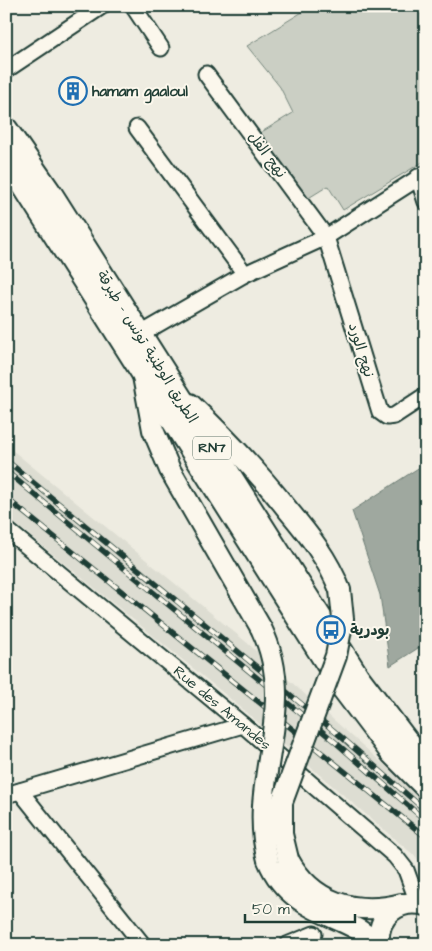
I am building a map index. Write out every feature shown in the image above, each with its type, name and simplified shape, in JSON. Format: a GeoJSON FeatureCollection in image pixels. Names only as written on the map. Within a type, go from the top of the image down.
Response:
{"type":"FeatureCollection","features":[{"type":"Feature","properties":{"kind":"main road","name":"الطريق الوطنية تونس - طبرقة"},"geometry":{"type":"LineString","coordinates":[[6,129],[51,194],[358,677],[406,740],[422,772]]}},
{"type":"Feature","properties":{"kind":"main road","name":"الطريق الوطنية تونس - طبرقة"},"geometry":{"type":"LineString","coordinates":[[6,158],[342,687],[392,753],[422,772]]}},
{"type":"Feature","properties":{"kind":"street"},"geometry":{"type":"LineString","coordinates":[[6,70],[102,6]]}},
{"type":"Feature","properties":{"kind":"street"},"geometry":{"type":"LineString","coordinates":[[136,7],[161,48]]}},
{"type":"Feature","properties":{"kind":"street","name":"نهج الفل"},"geometry":{"type":"LineString","coordinates":[[206,74],[326,237]]}},
{"type":"Feature","properties":{"kind":"street"},"geometry":{"type":"LineString","coordinates":[[137,128],[245,274]]}},
{"type":"Feature","properties":{"kind":"street"},"geometry":{"type":"LineString","coordinates":[[139,335],[245,274],[326,237],[422,175],[426,202]]}},
{"type":"Feature","properties":{"kind":"street","name":"نهج الورد"},"geometry":{"type":"LineString","coordinates":[[326,237],[380,412],[386,417],[394,416],[426,395]]}},
{"type":"Feature","properties":{"kind":"street"},"geometry":{"type":"LineString","coordinates":[[142,372],[153,430],[170,470],[261,628],[271,653],[277,687],[275,727],[261,817],[262,835],[268,860],[278,880],[294,897],[315,910],[360,930],[378,945]]}},
{"type":"Feature","properties":{"kind":"street"},"geometry":{"type":"LineString","coordinates":[[167,378],[262,477],[323,554],[340,590],[343,619],[336,656],[282,802],[282,834],[288,858],[308,886],[340,903],[372,910],[415,904]]}},
{"type":"Feature","properties":{"kind":"street","name":"Rue des Amandes"},"geometry":{"type":"LineString","coordinates":[[6,529],[242,725],[395,856],[406,870],[415,904]]}},
{"type":"Feature","properties":{"kind":"street"},"geometry":{"type":"LineString","coordinates":[[143,945],[13,793],[242,725]]}},
{"type":"Feature","properties":{"kind":"street"},"geometry":{"type":"LineString","coordinates":[[378,945],[379,928],[387,913],[415,904]]}},
{"type":"Feature","properties":{"kind":"street"},"geometry":{"type":"LineString","coordinates":[[287,945],[314,934]]}},
{"type":"Feature","properties":{"kind":"shaded area"},"geometry":{"type":"Polygon","coordinates":[[[312,6],[426,6],[426,160],[343,210],[328,186],[294,207],[255,136],[293,113],[280,87],[247,46],[312,6]]]}},
{"type":"Feature","properties":{"kind":"shaded area"},"geometry":{"type":"Polygon","coordinates":[[[6,445],[245,641],[426,802],[426,870],[416,857],[227,696],[6,516],[6,445]]]}},
{"type":"Feature","properties":{"kind":"shaded area"},"geometry":{"type":"Polygon","coordinates":[[[426,463],[426,643],[390,666],[380,595],[352,511],[426,463]]]}},
{"type":"Feature","properties":{"kind":"railway"},"geometry":{"type":"LineString","coordinates":[[6,460],[339,735],[426,811]]}},
{"type":"Feature","properties":{"kind":"railway"},"geometry":{"type":"LineString","coordinates":[[6,471],[334,741],[426,821]]}},
{"type":"Feature","properties":{"kind":"railway"},"geometry":{"type":"LineString","coordinates":[[6,498],[426,837]]}},
{"type":"Feature","properties":{"kind":"place","name":"hamam gaaloul"},"geometry":{"type":"Point","coordinates":[73,91]}},
{"type":"Feature","properties":{"kind":"place","name":"بودرية"},"geometry":{"type":"Point","coordinates":[331,630]}}]}
